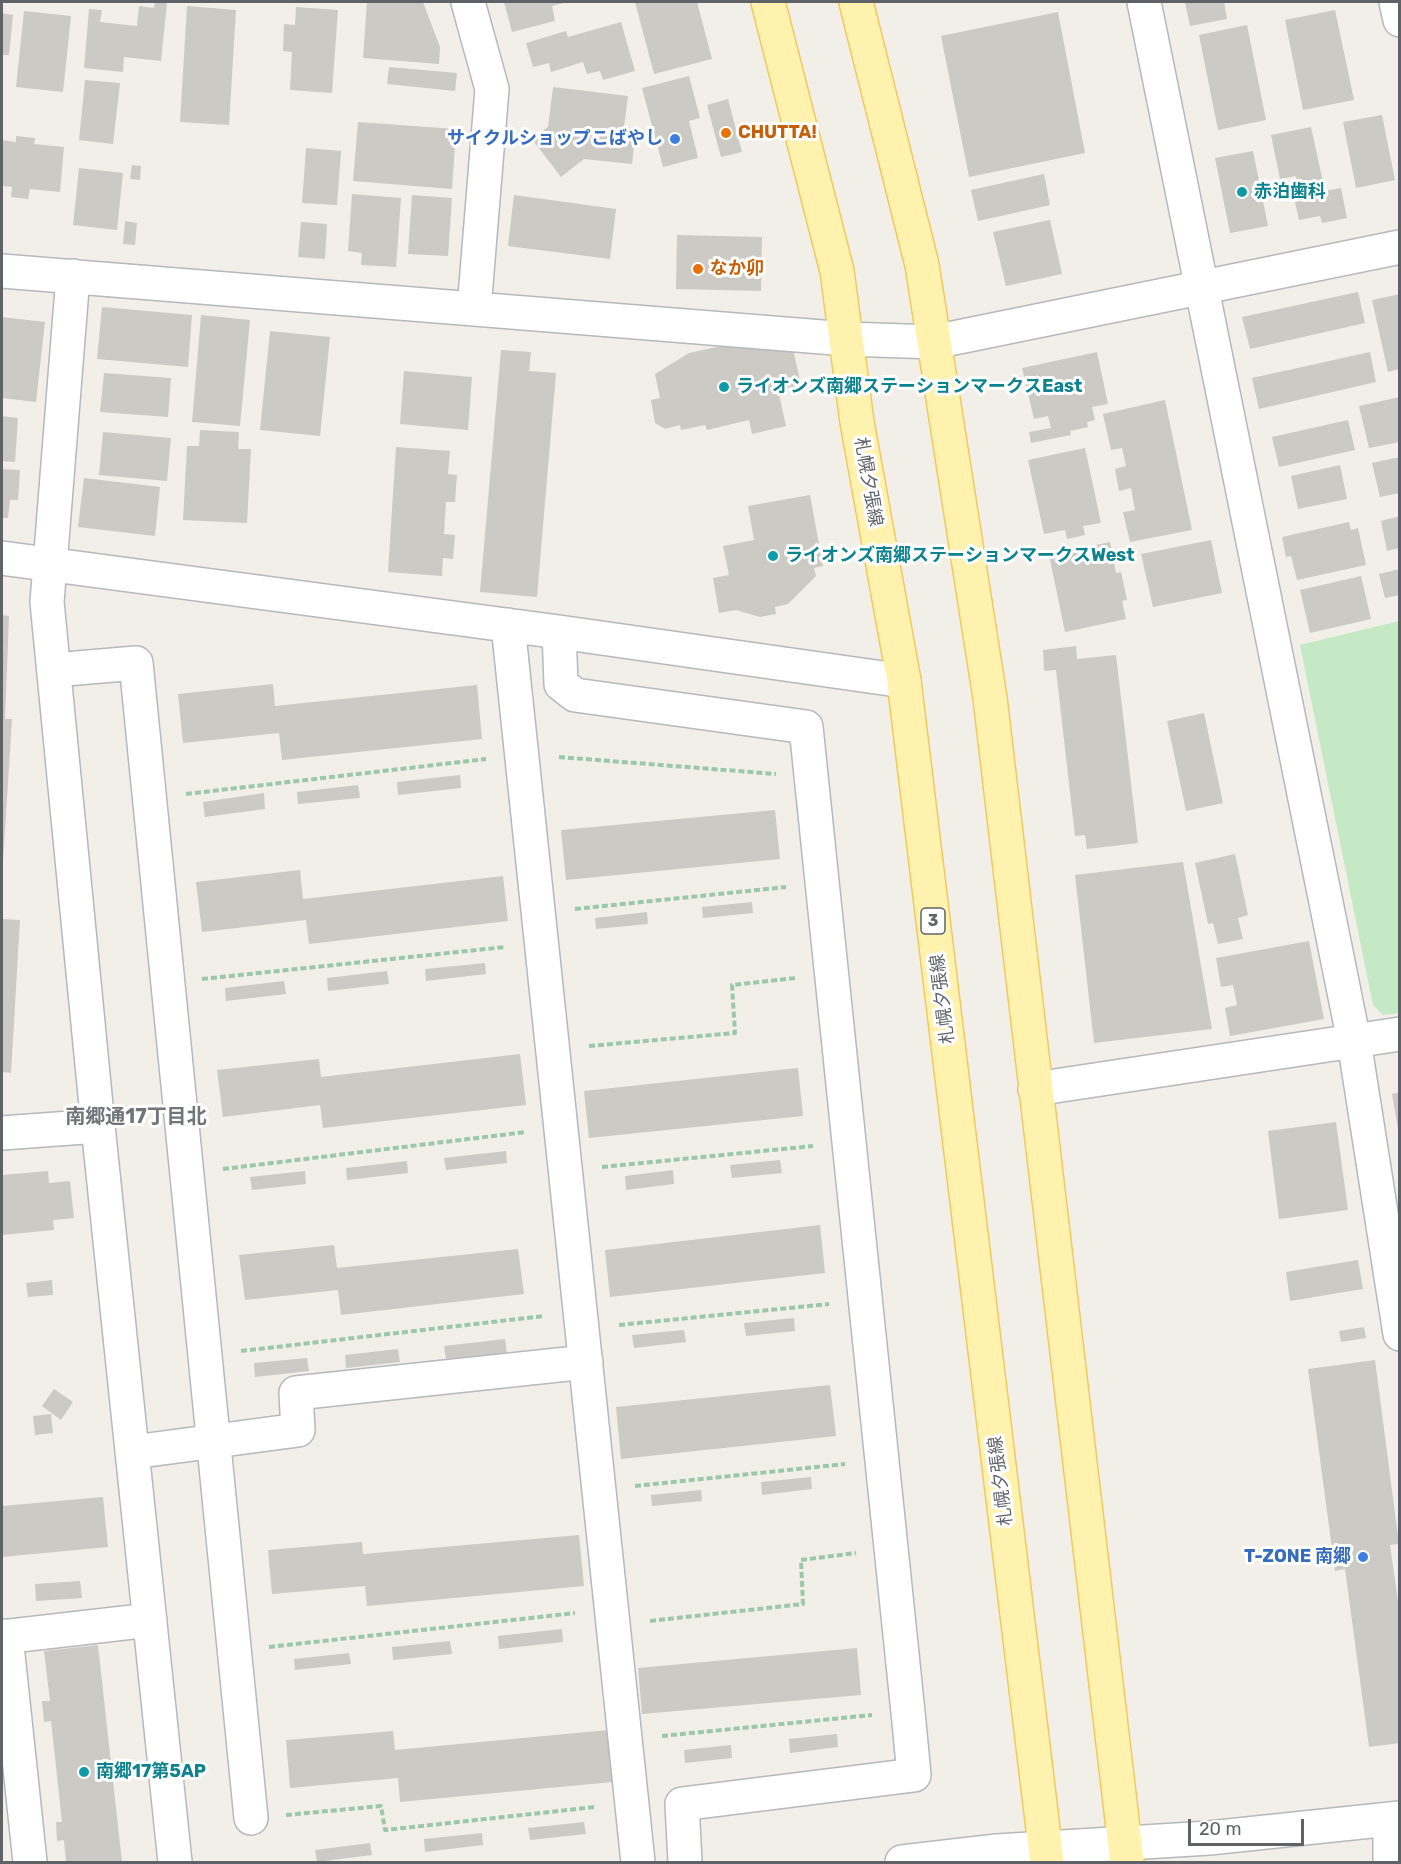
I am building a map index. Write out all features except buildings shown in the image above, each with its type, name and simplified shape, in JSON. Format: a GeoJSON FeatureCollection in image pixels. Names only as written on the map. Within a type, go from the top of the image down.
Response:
{"type":"FeatureCollection","features":[{"type":"Feature","properties":{"kind":"main road","name":"札幌夕張線"},"geometry":{"type":"LineString","coordinates":[[768,2],[837,271],[857,422],[904,681],[1046,1856]]}},
{"type":"Feature","properties":{"kind":"main road"},"geometry":{"type":"LineString","coordinates":[[856,2],[922,265],[990,698],[1126,1854]]}},
{"type":"Feature","properties":{"kind":"street"},"geometry":{"type":"LineString","coordinates":[[468,2],[492,89],[474,309]]}},
{"type":"Feature","properties":{"kind":"street"},"geometry":{"type":"LineString","coordinates":[[1144,2],[1354,1041],[1400,1334]]}},
{"type":"Feature","properties":{"kind":"street"},"geometry":{"type":"LineString","coordinates":[[1396,2],[1400,20]]}},
{"type":"Feature","properties":{"kind":"street"},"geometry":{"type":"LineString","coordinates":[[2,270],[847,339],[934,342],[1400,247]]}},
{"type":"Feature","properties":{"kind":"street"},"geometry":{"type":"LineString","coordinates":[[73,276],[47,602],[174,1863]]}},
{"type":"Feature","properties":{"kind":"street"},"geometry":{"type":"LineString","coordinates":[[2,558],[508,625],[904,681]]}},
{"type":"Feature","properties":{"kind":"street"},"geometry":{"type":"LineString","coordinates":[[508,625],[638,1863]]}},
{"type":"Feature","properties":{"kind":"street"},"geometry":{"type":"LineString","coordinates":[[559,632],[561,684],[575,695],[806,727],[866,1300],[914,1775],[682,1804],[685,1863]]}},
{"type":"Feature","properties":{"kind":"street"},"geometry":{"type":"LineString","coordinates":[[54,670],[136,663],[251,1818]]}},
{"type":"Feature","properties":{"kind":"street"},"geometry":{"type":"LineString","coordinates":[[1035,1089],[1400,1034]]}},
{"type":"Feature","properties":{"kind":"street"},"geometry":{"type":"LineString","coordinates":[[2,1133],[98,1126]]}},
{"type":"Feature","properties":{"kind":"street"},"geometry":{"type":"LineString","coordinates":[[133,1452],[298,1430],[296,1393],[586,1362]]}},
{"type":"Feature","properties":{"kind":"street"},"geometry":{"type":"LineString","coordinates":[[30,1863],[4,1637],[150,1620]]}},
{"type":"Feature","properties":{"kind":"street"},"geometry":{"type":"LineString","coordinates":[[902,1863],[997,1851],[1046,1856],[1126,1854],[1395,1819],[1390,1863]]}},
{"type":"Feature","properties":{"kind":"path"},"geometry":{"type":"LineString","coordinates":[[150,798],[522,755],[811,776]]}},
{"type":"Feature","properties":{"kind":"path"},"geometry":{"type":"LineString","coordinates":[[168,983],[822,884]]}},
{"type":"Feature","properties":{"kind":"path"},"geometry":{"type":"LineString","coordinates":[[553,1049],[735,1033],[732,985],[832,974]]}},
{"type":"Feature","properties":{"kind":"path"},"geometry":{"type":"LineString","coordinates":[[187,1173],[561,1128]]}},
{"type":"Feature","properties":{"kind":"path"},"geometry":{"type":"LineString","coordinates":[[565,1171],[849,1143]]}},
{"type":"Feature","properties":{"kind":"path"},"geometry":{"type":"LineString","coordinates":[[205,1356],[581,1320],[866,1300]]}},
{"type":"Feature","properties":{"kind":"path"},"geometry":{"type":"LineString","coordinates":[[598,1490],[882,1461]]}},
{"type":"Feature","properties":{"kind":"path"},"geometry":{"type":"LineString","coordinates":[[234,1651],[612,1617],[802,1604],[801,1560],[891,1549]]}},
{"type":"Feature","properties":{"kind":"path"},"geometry":{"type":"LineString","coordinates":[[625,1740],[908,1712]]}},
{"type":"Feature","properties":{"kind":"path"},"geometry":{"type":"LineString","coordinates":[[251,1818],[381,1806],[385,1830],[632,1803]]}},
{"type":"Feature","properties":{"kind":"green space"},"geometry":{"type":"Polygon","coordinates":[[[1399,621],[1400,1013],[1383,1015],[1373,1005],[1300,645],[1399,621]]]}},
{"type":"Feature","properties":{"kind":"place","name":"CHUTTA!"},"geometry":{"type":"Point","coordinates":[726,133]}},
{"type":"Feature","properties":{"kind":"place","name":"サイクルショップこばやし"},"geometry":{"type":"Point","coordinates":[675,139]}},
{"type":"Feature","properties":{"kind":"place","name":"赤泊歯科"},"geometry":{"type":"Point","coordinates":[1242,192]}},
{"type":"Feature","properties":{"kind":"place","name":"なか卯"},"geometry":{"type":"Point","coordinates":[698,269]}},
{"type":"Feature","properties":{"kind":"place","name":"ライオンズ南郷ステーションマークスEast"},"geometry":{"type":"Point","coordinates":[724,387]}},
{"type":"Feature","properties":{"kind":"place","name":"ライオンズ南郷ステーションマークスWest"},"geometry":{"type":"Point","coordinates":[773,556]}},
{"type":"Feature","properties":{"kind":"place","name":"T-ZONE 南郷"},"geometry":{"type":"Point","coordinates":[1363,1557]}},
{"type":"Feature","properties":{"kind":"place","name":"南郷17第5AP"},"geometry":{"type":"Point","coordinates":[84,1772]}},
{"type":"Feature","properties":{"kind":"district","name":"南郷通17丁目北"},"geometry":{"type":"Point","coordinates":[136,1117]}}]}
